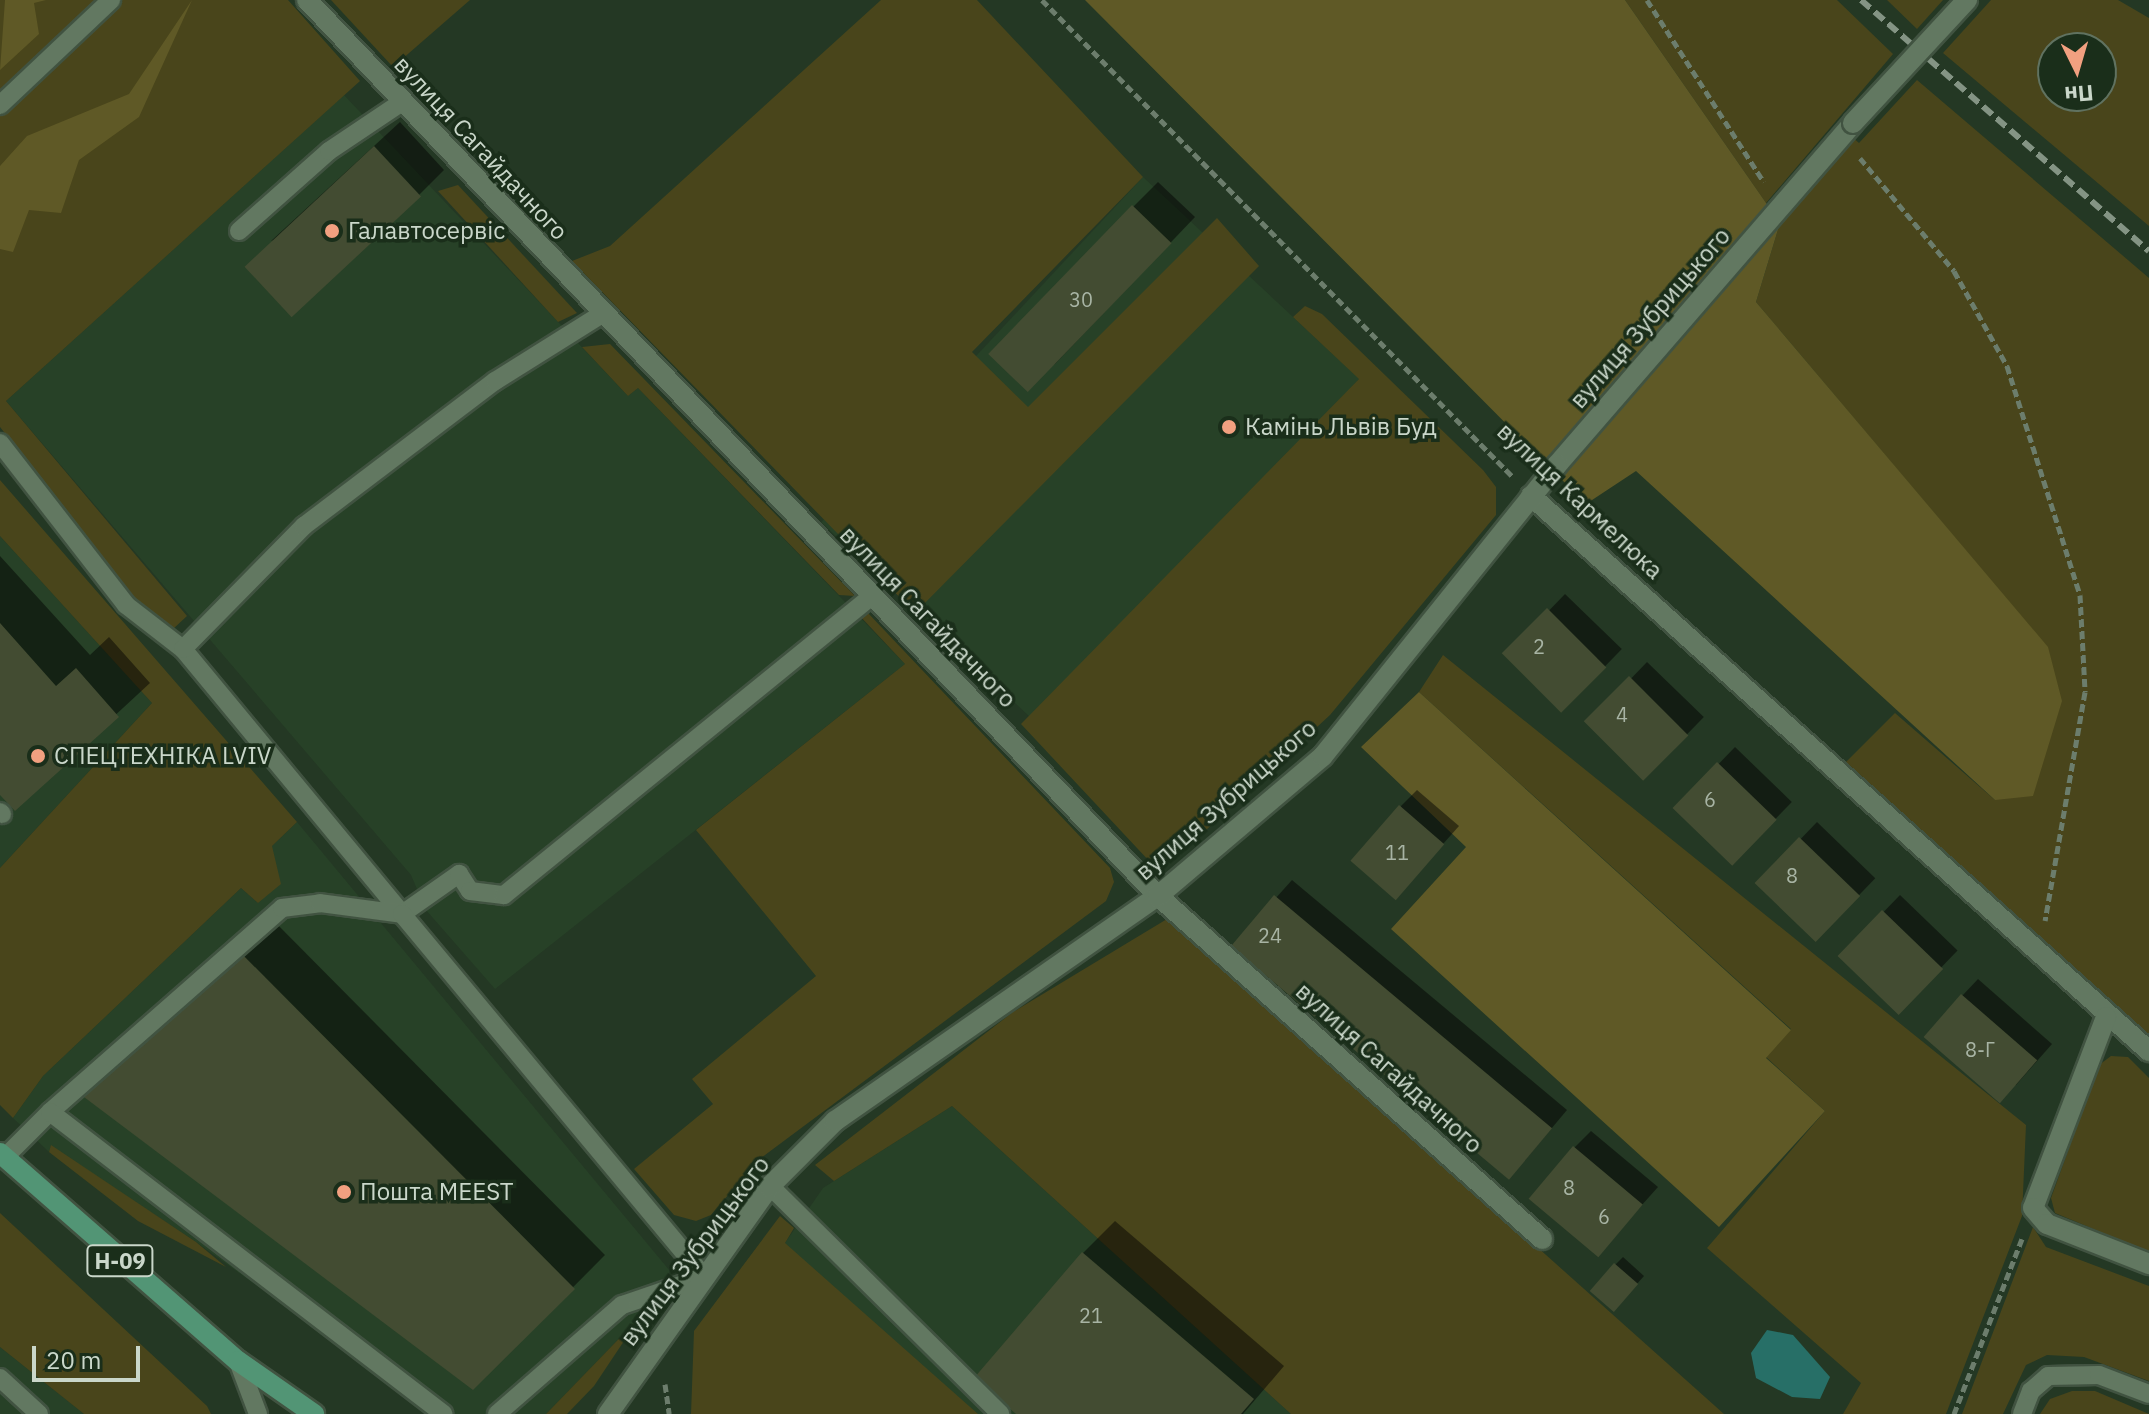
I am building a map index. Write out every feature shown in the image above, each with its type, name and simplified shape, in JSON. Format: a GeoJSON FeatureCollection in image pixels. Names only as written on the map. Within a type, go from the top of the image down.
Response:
{"type":"FeatureCollection","features":[{"type":"Feature","properties":{"kind":"main road","name":"Н-09"},"geometry":{"type":"LineString","coordinates":[[2,1155],[238,1361],[314,1414]]}},
{"type":"Feature","properties":{"kind":"street","name":"вулиця Сагайдачного"},"geometry":{"type":"LineString","coordinates":[[307,0],[1158,896],[1542,1239]]}},
{"type":"Feature","properties":{"kind":"street","name":"вулиця Зубрицького"},"geometry":{"type":"LineString","coordinates":[[608,1414],[770,1186],[835,1121],[1158,896],[1323,756],[1557,465],[1847,129],[1967,0]]}},
{"type":"Feature","properties":{"kind":"street","name":"вулиця Кармелюка"},"geometry":{"type":"LineString","coordinates":[[1531,496],[2031,942],[2106,1017],[2149,1051]]}},
{"type":"Feature","properties":{"kind":"street"},"geometry":{"type":"LineString","coordinates":[[2106,1017],[2034,1191],[2033,1208],[2047,1224],[2149,1264]]}},
{"type":"Feature","properties":{"kind":"lane"},"geometry":{"type":"LineString","coordinates":[[0,105],[111,0]]}},
{"type":"Feature","properties":{"kind":"lane"},"geometry":{"type":"LineString","coordinates":[[239,231],[329,151],[402,102]]}},
{"type":"Feature","properties":{"kind":"lane"},"geometry":{"type":"LineString","coordinates":[[183,649],[304,526],[495,381],[602,314]]}},
{"type":"Feature","properties":{"kind":"lane"},"geometry":{"type":"LineString","coordinates":[[0,443],[126,605],[183,649],[704,1277],[622,1305],[497,1414]]}},
{"type":"Feature","properties":{"kind":"lane"},"geometry":{"type":"LineString","coordinates":[[2,1155],[282,908],[320,903],[402,914],[459,874],[470,891],[504,895],[872,596]]}},
{"type":"Feature","properties":{"kind":"lane"},"geometry":{"type":"LineString","coordinates":[[50,1112],[444,1414]]}},
{"type":"Feature","properties":{"kind":"lane"},"geometry":{"type":"LineString","coordinates":[[770,1186],[1000,1414]]}},
{"type":"Feature","properties":{"kind":"lane"},"geometry":{"type":"LineString","coordinates":[[238,1361],[258,1414]]}},
{"type":"Feature","properties":{"kind":"lane"},"geometry":{"type":"LineString","coordinates":[[2022,1414],[2031,1391],[2048,1376],[2099,1375],[2149,1394]]}},
{"type":"Feature","properties":{"kind":"lane"},"geometry":{"type":"LineString","coordinates":[[0,1378],[39,1414]]}},
{"type":"Feature","properties":{"kind":"path","name":"вулиця Кармелюка"},"geometry":{"type":"LineString","coordinates":[[1042,0],[1531,496]]}},
{"type":"Feature","properties":{"kind":"path"},"geometry":{"type":"LineString","coordinates":[[1647,0],[1780,207]]}},
{"type":"Feature","properties":{"kind":"path"},"geometry":{"type":"LineString","coordinates":[[1847,129],[1954,271],[2007,366],[2080,595],[2085,692],[2046,919],[2031,942]]}},
{"type":"Feature","properties":{"kind":"path"},"geometry":{"type":"LineString","coordinates":[[1954,1414],[2033,1208]]}},
{"type":"Feature","properties":{"kind":"path"},"geometry":{"type":"LineString","coordinates":[[664,1367],[669,1414]]}},
{"type":"Feature","properties":{"kind":"shaded area"},"geometry":{"type":"Polygon","coordinates":[[[0,0],[288,0],[360,81],[6,401],[187,616],[172,630],[135,598],[0,427],[0,0]]]}},
{"type":"Feature","properties":{"kind":"shaded area"},"geometry":{"type":"Polygon","coordinates":[[[5,0],[46,0],[34,3],[39,34],[0,70],[5,0]]]}},
{"type":"Feature","properties":{"kind":"shaded area"},"geometry":{"type":"Polygon","coordinates":[[[192,0],[139,117],[79,160],[61,213],[29,210],[13,252],[0,249],[0,166],[27,136],[129,94],[192,0]]]}},
{"type":"Feature","properties":{"kind":"shaded area"},"geometry":{"type":"Polygon","coordinates":[[[331,0],[470,0],[393,67],[331,0]]]}},
{"type":"Feature","properties":{"kind":"shaded area"},"geometry":{"type":"Polygon","coordinates":[[[881,0],[977,0],[1143,177],[972,352],[1028,407],[1217,218],[1259,266],[915,613],[572,261],[610,246],[881,0]]]}},
{"type":"Feature","properties":{"kind":"shaded area"},"geometry":{"type":"Polygon","coordinates":[[[1085,0],[1625,0],[1780,223],[1756,302],[2048,647],[2062,701],[2033,796],[1995,800],[1636,471],[1586,504],[1085,0]]]}},
{"type":"Feature","properties":{"kind":"shaded area"},"geometry":{"type":"Polygon","coordinates":[[[1625,0],[1837,0],[1893,54],[1766,203],[1625,0]]]}},
{"type":"Feature","properties":{"kind":"shaded area"},"geometry":{"type":"Polygon","coordinates":[[[1887,0],[1943,0],[1917,29],[1887,0]]]}},
{"type":"Feature","properties":{"kind":"shaded area"},"geometry":{"type":"Polygon","coordinates":[[[1991,0],[2118,0],[2149,18],[2149,226],[1943,53],[1991,0]]]}},
{"type":"Feature","properties":{"kind":"shaded area"},"geometry":{"type":"Polygon","coordinates":[[[1917,80],[2149,278],[2149,1035],[1846,762],[1895,713],[1995,800],[2047,647],[1756,302],[1780,223],[1851,136],[1859,143],[1917,80]]]}},
{"type":"Feature","properties":{"kind":"shaded area"},"geometry":{"type":"Polygon","coordinates":[[[344,95],[628,396],[638,388],[905,664],[495,989],[426,910],[411,875],[6,401],[344,95]]]}},
{"type":"Feature","properties":{"kind":"shaded area"},"geometry":{"type":"Polygon","coordinates":[[[1143,177],[1359,379],[1038,724],[821,522],[1143,177]]]}},
{"type":"Feature","properties":{"kind":"shaded area"},"geometry":{"type":"Polygon","coordinates":[[[458,185],[577,313],[558,322],[438,191],[458,185]]]}},
{"type":"Feature","properties":{"kind":"shaded area"},"geometry":{"type":"Polygon","coordinates":[[[1305,306],[1322,314],[1483,470],[1496,487],[1496,515],[1330,715],[1205,831],[1161,865],[1151,863],[1021,724],[1359,379],[1293,317],[1305,306]]]}},
{"type":"Feature","properties":{"kind":"shaded area"},"geometry":{"type":"Polygon","coordinates":[[[610,344],[855,596],[839,595],[638,388],[628,396],[582,347],[610,344]]]}},
{"type":"Feature","properties":{"kind":"shaded area"},"geometry":{"type":"Polygon","coordinates":[[[0,480],[297,822],[272,846],[281,884],[258,903],[241,888],[43,1076],[13,1118],[0,1105],[0,868],[152,703],[0,536],[0,480]]]}},
{"type":"Feature","properties":{"kind":"shaded area"},"geometry":{"type":"Polygon","coordinates":[[[0,536],[152,703],[0,868],[0,536]]]}},
{"type":"Feature","properties":{"kind":"shaded area"},"geometry":{"type":"Polygon","coordinates":[[[868,613],[1110,868],[1114,882],[1106,901],[757,1161],[711,1215],[696,1221],[674,1215],[634,1169],[713,1104],[692,1079],[816,976],[696,830],[905,664],[858,614],[868,613]]]}},
{"type":"Feature","properties":{"kind":"shaded area"},"geometry":{"type":"Polygon","coordinates":[[[1443,655],[2026,1125],[2022,1216],[1946,1414],[1843,1414],[1861,1383],[1707,1248],[1825,1111],[1766,1057],[1791,1029],[1419,692],[1443,655]]]}},
{"type":"Feature","properties":{"kind":"shaded area"},"geometry":{"type":"Polygon","coordinates":[[[1419,692],[1791,1030],[1766,1058],[1825,1111],[1719,1227],[1391,929],[1466,847],[1361,747],[1419,692]]]}},
{"type":"Feature","properties":{"kind":"shaded area"},"geometry":{"type":"Polygon","coordinates":[[[297,822],[670,1271],[640,1317],[546,1414],[436,1414],[196,1242],[51,1146],[49,1152],[13,1118],[43,1076],[241,888],[258,903],[272,846],[297,822]]]}},
{"type":"Feature","properties":{"kind":"shaded area"},"geometry":{"type":"Polygon","coordinates":[[[1167,919],[1724,1414],[1291,1414],[952,1106],[834,1181],[815,1165],[1013,1012],[1167,919]]]}},
{"type":"Feature","properties":{"kind":"shaded area"},"geometry":{"type":"Polygon","coordinates":[[[2111,1056],[2128,1057],[2149,1078],[2149,1252],[2055,1213],[2051,1198],[2099,1065],[2111,1056]]]}},
{"type":"Feature","properties":{"kind":"shaded area"},"geometry":{"type":"Polygon","coordinates":[[[952,1106],[1291,1414],[721,1414],[735,1315],[823,1188],[952,1106]]]}},
{"type":"Feature","properties":{"kind":"shaded area"},"geometry":{"type":"Polygon","coordinates":[[[51,1145],[196,1242],[226,1267],[138,1221],[49,1152],[51,1145]]]}},
{"type":"Feature","properties":{"kind":"shaded area"},"geometry":{"type":"Polygon","coordinates":[[[0,1213],[207,1406],[211,1414],[84,1414],[0,1347],[0,1213]]]}},
{"type":"Feature","properties":{"kind":"shaded area"},"geometry":{"type":"Polygon","coordinates":[[[780,1216],[794,1228],[785,1243],[978,1414],[691,1414],[694,1331],[780,1216]]]}},
{"type":"Feature","properties":{"kind":"shaded area"},"geometry":{"type":"Polygon","coordinates":[[[2033,1227],[2046,1247],[2149,1286],[2149,1381],[2084,1357],[2047,1355],[2026,1365],[2003,1414],[1962,1414],[2033,1227]]]}},
{"type":"Feature","properties":{"kind":"shaded area"},"geometry":{"type":"Polygon","coordinates":[[[640,1317],[594,1386],[567,1414],[546,1414],[640,1317]]]}},
{"type":"Feature","properties":{"kind":"shaded area"},"geometry":{"type":"Polygon","coordinates":[[[0,1347],[84,1414],[0,1414],[0,1347]]]}},
{"type":"Feature","properties":{"kind":"shaded area"},"geometry":{"type":"Polygon","coordinates":[[[2072,1391],[2095,1391],[2149,1414],[2040,1414],[2050,1399],[2072,1391]]]}},
{"type":"Feature","properties":{"kind":"water"},"geometry":{"type":"Polygon","coordinates":[[[1767,1330],[1793,1335],[1830,1377],[1820,1399],[1792,1397],[1756,1378],[1751,1353],[1767,1330]]]}},
{"type":"Feature","properties":{"kind":"building","name":"Галавтосервіс"},"geometry":{"type":"Polygon","coordinates":[[[374,146],[421,196],[292,317],[245,267],[374,146]]]}},
{"type":"Feature","properties":{"kind":"building"},"geometry":{"type":"Polygon","coordinates":[[[1132,205],[1172,243],[1028,392],[988,354],[1132,205]]]}},
{"type":"Feature","properties":{"kind":"building"},"geometry":{"type":"Polygon","coordinates":[[[1547,608],[1606,667],[1561,713],[1502,653],[1547,608]]]}},
{"type":"Feature","properties":{"kind":"building","name":"СПЕЦТЕХНІКА LVIV"},"geometry":{"type":"Polygon","coordinates":[[[0,623],[56,686],[76,668],[119,717],[15,811],[0,795],[0,623]]]}},
{"type":"Feature","properties":{"kind":"building"},"geometry":{"type":"Polygon","coordinates":[[[1629,676],[1688,735],[1643,781],[1584,721],[1629,676]]]}},
{"type":"Feature","properties":{"kind":"building"},"geometry":{"type":"Polygon","coordinates":[[[1717,762],[1777,820],[1732,866],[1673,808],[1717,762]]]}},
{"type":"Feature","properties":{"kind":"building"},"geometry":{"type":"Polygon","coordinates":[[[1399,805],[1444,844],[1396,900],[1350,861],[1399,805]]]}},
{"type":"Feature","properties":{"kind":"building"},"geometry":{"type":"Polygon","coordinates":[[[1799,837],[1860,896],[1816,942],[1755,883],[1799,837]]]}},
{"type":"Feature","properties":{"kind":"building"},"geometry":{"type":"Polygon","coordinates":[[[1274,895],[1552,1128],[1509,1180],[1231,946],[1274,895]]]}},
{"type":"Feature","properties":{"kind":"building"},"geometry":{"type":"Polygon","coordinates":[[[1882,910],[1943,969],[1899,1015],[1838,956],[1882,910]]]}},
{"type":"Feature","properties":{"kind":"building","name":"Пошта MEEST"},"geometry":{"type":"Polygon","coordinates":[[[234,946],[575,1289],[473,1390],[80,1094],[234,946]]]}},
{"type":"Feature","properties":{"kind":"building"},"geometry":{"type":"Polygon","coordinates":[[[1961,994],[2037,1060],[2000,1103],[1924,1037],[1961,994]]]}},
{"type":"Feature","properties":{"kind":"building"},"geometry":{"type":"Polygon","coordinates":[[[1573,1146],[1643,1204],[1598,1257],[1529,1199],[1573,1146]]]}},
{"type":"Feature","properties":{"kind":"building"},"geometry":{"type":"Polygon","coordinates":[[[1082,1252],[1254,1399],[1241,1414],[1016,1414],[974,1378],[1082,1252]]]}},
{"type":"Feature","properties":{"kind":"building"},"geometry":{"type":"Polygon","coordinates":[[[1614,1263],[1638,1284],[1614,1312],[1590,1291],[1614,1263]]]}},
{"type":"Feature","properties":{"kind":"railway"},"geometry":{"type":"LineString","coordinates":[[1861,0],[2149,251]]}},
{"type":"Feature","properties":{"kind":"place","name":"Галавтосервіс"},"geometry":{"type":"Point","coordinates":[332,231]}},
{"type":"Feature","properties":{"kind":"place","name":"Камінь Львів Буд"},"geometry":{"type":"Point","coordinates":[1229,427]}},
{"type":"Feature","properties":{"kind":"place","name":"СПЕЦТЕХНІКА LVIV"},"geometry":{"type":"Point","coordinates":[38,756]}},
{"type":"Feature","properties":{"kind":"place","name":"Пошта MEEST"},"geometry":{"type":"Point","coordinates":[344,1192]}}]}
